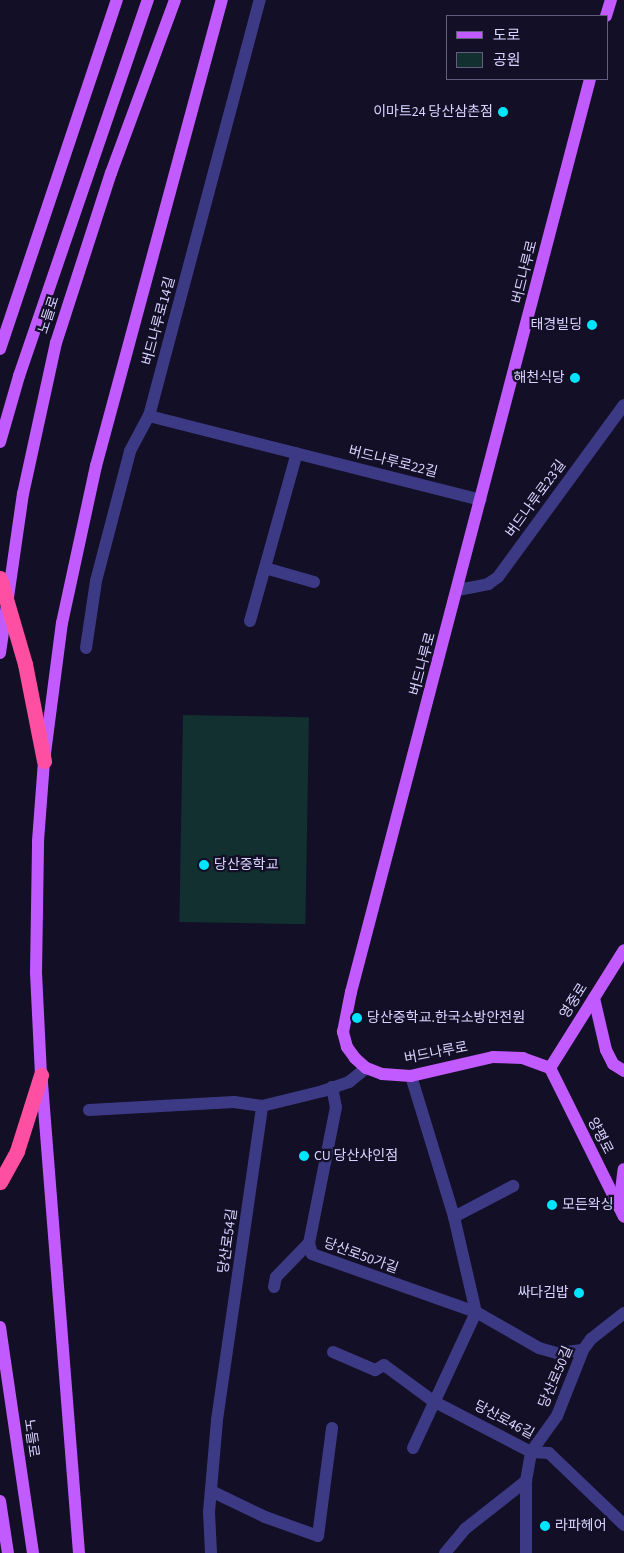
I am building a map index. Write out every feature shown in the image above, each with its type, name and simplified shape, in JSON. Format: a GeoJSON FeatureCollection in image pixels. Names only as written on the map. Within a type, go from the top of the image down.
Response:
{"type":"FeatureCollection","features":[{"type":"Feature","properties":{"kind":"highway"},"geometry":{"type":"LineString","coordinates":[[0,578],[25,664],[44,761]]}},
{"type":"Feature","properties":{"kind":"highway"},"geometry":{"type":"LineString","coordinates":[[0,1182],[17,1152],[41,1075]]}},
{"type":"Feature","properties":{"kind":"main road"},"geometry":{"type":"LineString","coordinates":[[0,349],[117,0]]}},
{"type":"Feature","properties":{"kind":"main road","name":"노들로"},"geometry":{"type":"LineString","coordinates":[[0,442],[19,376],[148,0]]}},
{"type":"Feature","properties":{"kind":"main road","name":"노들로"},"geometry":{"type":"LineString","coordinates":[[0,653],[23,494],[56,344],[111,172],[175,0]]}},
{"type":"Feature","properties":{"kind":"main road"},"geometry":{"type":"LineString","coordinates":[[78,1553],[41,1075],[36,974],[38,842],[44,761],[62,623],[96,466],[222,0]]}},
{"type":"Feature","properties":{"kind":"main road"},"geometry":{"type":"LineString","coordinates":[[606,15],[611,0]]}},
{"type":"Feature","properties":{"kind":"main road","name":"버드나루로"},"geometry":{"type":"LineString","coordinates":[[550,1068],[523,1058],[493,1057],[411,1076],[382,1074],[366,1068],[347,1047],[343,1032],[590,80]]}},
{"type":"Feature","properties":{"kind":"main road","name":"영중로"},"geometry":{"type":"LineString","coordinates":[[550,1068],[624,950]]}},
{"type":"Feature","properties":{"kind":"main road"},"geometry":{"type":"LineString","coordinates":[[594,998],[606,1050],[613,1064],[624,1071]]}},
{"type":"Feature","properties":{"kind":"main road","name":"양평로"},"geometry":{"type":"LineString","coordinates":[[550,1068],[621,1212]]}},
{"type":"Feature","properties":{"kind":"main road"},"geometry":{"type":"LineString","coordinates":[[621,1212],[624,1169]]}},
{"type":"Feature","properties":{"kind":"main road","name":"노들로"},"geometry":{"type":"LineString","coordinates":[[0,1327],[33,1553]]}},
{"type":"Feature","properties":{"kind":"main road"},"geometry":{"type":"LineString","coordinates":[[0,1501],[8,1553]]}},
{"type":"Feature","properties":{"kind":"street","name":"버드나루로14길"},"geometry":{"type":"LineString","coordinates":[[86,648],[96,581],[130,451],[149,416],[260,0]]}},
{"type":"Feature","properties":{"kind":"street","name":"버드나루로23길"},"geometry":{"type":"LineString","coordinates":[[458,590],[488,584],[498,577],[624,405]]}},
{"type":"Feature","properties":{"kind":"street","name":"버드나루로22길"},"geometry":{"type":"LineString","coordinates":[[149,416],[481,500]]}},
{"type":"Feature","properties":{"kind":"street"},"geometry":{"type":"LineString","coordinates":[[250,621],[297,453]]}},
{"type":"Feature","properties":{"kind":"street"},"geometry":{"type":"LineString","coordinates":[[265,568],[314,582]]}},
{"type":"Feature","properties":{"kind":"street"},"geometry":{"type":"LineString","coordinates":[[90,1110],[234,1102],[262,1106],[349,1082],[366,1068]]}},
{"type":"Feature","properties":{"kind":"street"},"geometry":{"type":"LineString","coordinates":[[411,1076],[454,1217],[476,1312],[433,1401],[413,1448]]}},
{"type":"Feature","properties":{"kind":"street","name":"당산로50가길"},"geometry":{"type":"LineString","coordinates":[[332,1087],[336,1107],[309,1243],[312,1254],[476,1312],[539,1348],[557,1353],[583,1350]]}},
{"type":"Feature","properties":{"kind":"street","name":"당산로54길"},"geometry":{"type":"LineString","coordinates":[[211,1553],[211,1491],[217,1420],[262,1106]]}},
{"type":"Feature","properties":{"kind":"street"},"geometry":{"type":"LineString","coordinates":[[454,1217],[513,1186]]}},
{"type":"Feature","properties":{"kind":"street"},"geometry":{"type":"LineString","coordinates":[[274,1287],[276,1277],[309,1243]]}},
{"type":"Feature","properties":{"kind":"street","name":"당산로50길"},"geometry":{"type":"LineString","coordinates":[[526,1553],[526,1481],[531,1452],[557,1416],[583,1350],[591,1339],[624,1313]]}},
{"type":"Feature","properties":{"kind":"street","name":"당산로46길"},"geometry":{"type":"LineString","coordinates":[[333,1352],[375,1370],[384,1365],[433,1401],[531,1452],[549,1453],[624,1525]]}},
{"type":"Feature","properties":{"kind":"street"},"geometry":{"type":"LineString","coordinates":[[211,1491],[266,1517],[318,1536],[332,1428]]}},
{"type":"Feature","properties":{"kind":"street"},"geometry":{"type":"LineString","coordinates":[[445,1553],[465,1529],[526,1481]]}},
{"type":"Feature","properties":{"kind":"green space"},"geometry":{"type":"Polygon","coordinates":[[[183,715],[309,717],[305,924],[179,922],[183,715]]]}},
{"type":"Feature","properties":{"kind":"place","name":"이마트24 당산삼촌점"},"geometry":{"type":"Point","coordinates":[503,112]}},
{"type":"Feature","properties":{"kind":"place","name":"태경빌딩"},"geometry":{"type":"Point","coordinates":[592,325]}},
{"type":"Feature","properties":{"kind":"place","name":"해천식당"},"geometry":{"type":"Point","coordinates":[575,378]}},
{"type":"Feature","properties":{"kind":"place","name":"당산중학교"},"geometry":{"type":"Point","coordinates":[204,865]}},
{"type":"Feature","properties":{"kind":"place","name":"당산중학교.한국소방안전원"},"geometry":{"type":"Point","coordinates":[357,1018]}},
{"type":"Feature","properties":{"kind":"place","name":"CU 당산샤인점"},"geometry":{"type":"Point","coordinates":[304,1156]}},
{"type":"Feature","properties":{"kind":"place","name":"모든왁싱"},"geometry":{"type":"Point","coordinates":[552,1205]}},
{"type":"Feature","properties":{"kind":"place","name":"싸다김밥"},"geometry":{"type":"Point","coordinates":[579,1293]}},
{"type":"Feature","properties":{"kind":"place","name":"라파헤어"},"geometry":{"type":"Point","coordinates":[545,1526]}}]}
